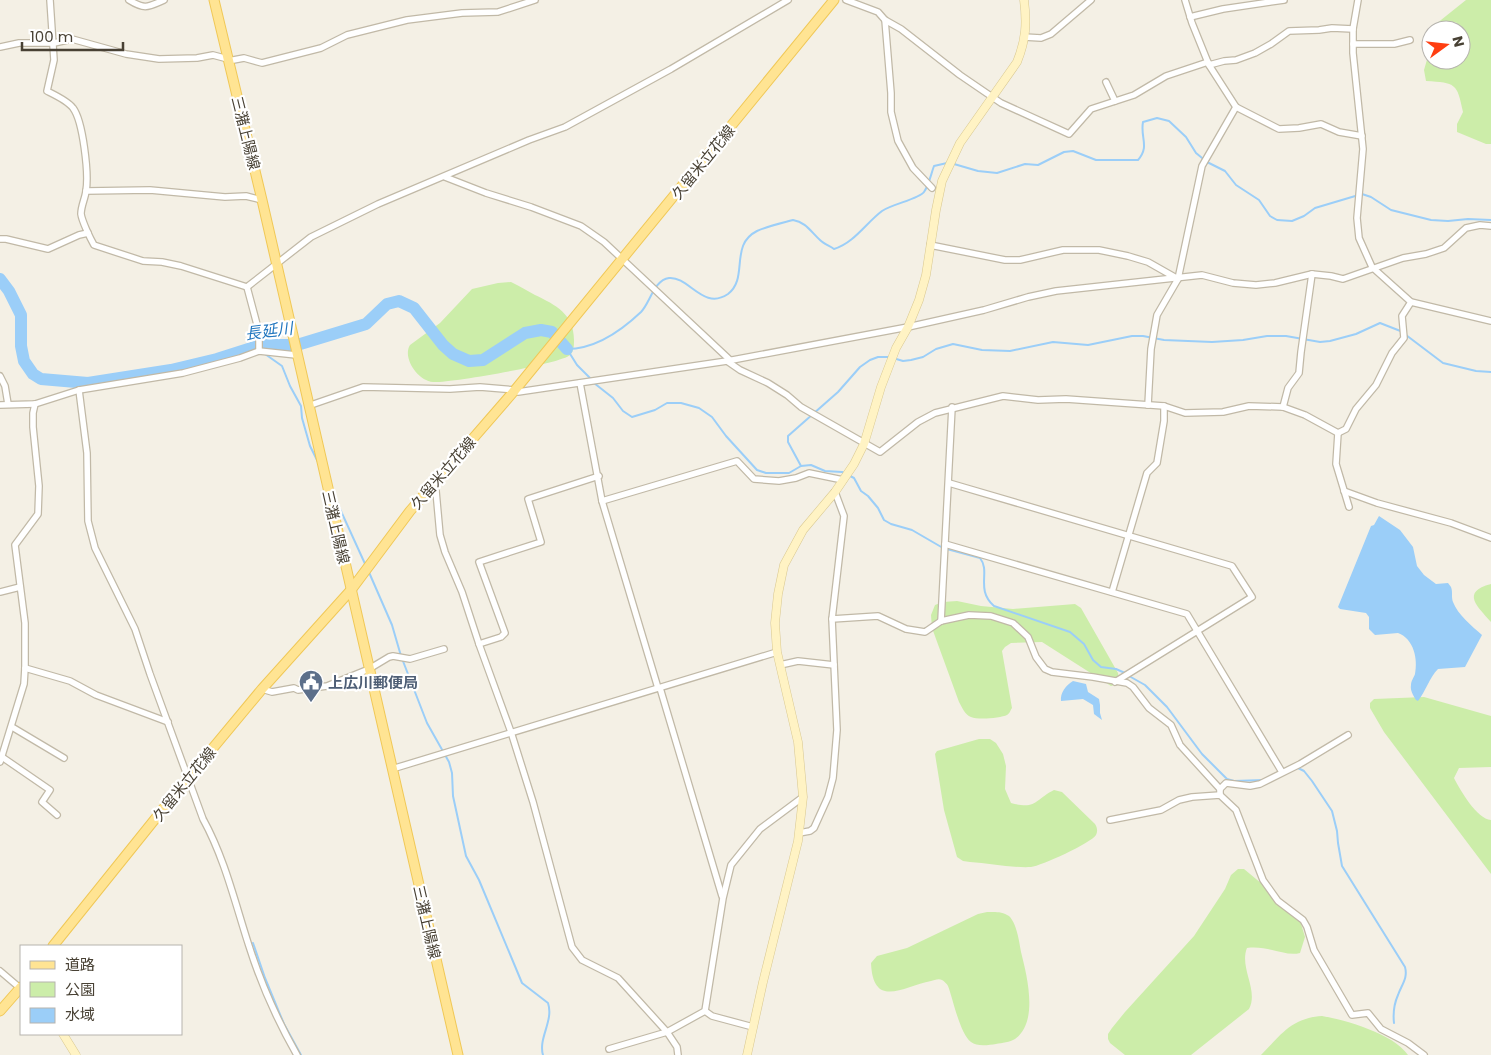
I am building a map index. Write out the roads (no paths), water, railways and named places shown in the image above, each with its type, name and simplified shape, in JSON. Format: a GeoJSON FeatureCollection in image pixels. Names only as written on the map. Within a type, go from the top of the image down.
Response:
{"type":"FeatureCollection","features":[{"type":"Feature","properties":{"kind":"main road","name":"三潴上陽線"},"geometry":{"type":"LineString","coordinates":[[214,0],[262,200],[458,1055]]}},
{"type":"Feature","properties":{"kind":"main road","name":"久留米立花線"},"geometry":{"type":"LineString","coordinates":[[55,945],[188,778],[262,689],[351,590],[410,511],[515,390],[623,260],[834,0]]}},
{"type":"Feature","properties":{"kind":"main road"},"geometry":{"type":"LineString","coordinates":[[0,1012],[20,989]]}},
{"type":"Feature","properties":{"kind":"street"},"geometry":{"type":"LineString","coordinates":[[50,0],[54,60],[47,91],[73,107],[82,129],[86,191],[81,212],[82,221],[88,229],[94,245],[143,261],[181,266],[247,287]]}},
{"type":"Feature","properties":{"kind":"street"},"geometry":{"type":"LineString","coordinates":[[129,0],[140,7],[149,6],[164,0]]}},
{"type":"Feature","properties":{"kind":"street"},"geometry":{"type":"LineString","coordinates":[[0,47],[19,43],[54,43],[72,39],[126,54],[159,59],[197,58],[213,55],[228,60],[244,58],[262,63],[321,48],[348,35],[407,20],[462,13],[498,12],[535,0]]}},
{"type":"Feature","properties":{"kind":"street"},"geometry":{"type":"LineString","coordinates":[[247,287],[311,238],[378,204],[564,127],[671,69],[788,0]]}},
{"type":"Feature","properties":{"kind":"street"},"geometry":{"type":"LineString","coordinates":[[846,0],[878,12],[885,20],[901,29],[960,75],[992,97],[1069,134],[1091,110],[1134,95],[1166,76],[1209,64],[1236,60],[1271,44],[1289,31],[1332,28],[1354,29]]}},
{"type":"Feature","properties":{"kind":"street"},"geometry":{"type":"LineString","coordinates":[[747,1055],[752,1027],[799,833],[803,797],[798,742],[777,652],[775,624],[778,594],[784,565],[803,530],[850,471],[864,444],[881,387],[896,348],[908,327],[919,300],[926,275],[942,181],[960,143],[1017,62],[1022,49],[1027,22],[1024,0]]}},
{"type":"Feature","properties":{"kind":"street"},"geometry":{"type":"LineString","coordinates":[[1024,37],[1041,38],[1051,34],[1091,0]]}},
{"type":"Feature","properties":{"kind":"street"},"geometry":{"type":"LineString","coordinates":[[1185,0],[1209,64],[1236,107],[1279,129],[1321,124],[1339,132],[1362,136]]}},
{"type":"Feature","properties":{"kind":"street"},"geometry":{"type":"LineString","coordinates":[[1190,17],[1223,9],[1284,0]]}},
{"type":"Feature","properties":{"kind":"street"},"geometry":{"type":"LineString","coordinates":[[1358,0],[1353,44],[1355,81],[1360,106],[1363,149],[1357,218],[1359,238],[1372,267],[1411,302],[1491,321]]}},
{"type":"Feature","properties":{"kind":"street"},"geometry":{"type":"LineString","coordinates":[[885,20],[891,112],[898,141],[913,168],[932,188]]}},
{"type":"Feature","properties":{"kind":"street"},"geometry":{"type":"LineString","coordinates":[[1353,44],[1394,44],[1410,40]]}},
{"type":"Feature","properties":{"kind":"street"},"geometry":{"type":"LineString","coordinates":[[1106,82],[1115,101]]}},
{"type":"Feature","properties":{"kind":"street"},"geometry":{"type":"LineString","coordinates":[[1148,405],[1152,349],[1157,315],[1178,279],[1202,166],[1236,107]]}},
{"type":"Feature","properties":{"kind":"street"},"geometry":{"type":"LineString","coordinates":[[444,177],[581,226],[604,242],[729,361],[787,395],[801,407],[880,452],[918,422],[935,413],[952,407],[1003,396],[1038,400],[1066,399],[1164,406],[1185,413],[1223,412],[1249,406],[1283,407],[1305,414],[1338,433]]}},
{"type":"Feature","properties":{"kind":"street"},"geometry":{"type":"LineString","coordinates":[[86,191],[150,190],[225,197],[246,196],[262,200]]}},
{"type":"Feature","properties":{"kind":"street"},"geometry":{"type":"LineString","coordinates":[[308,406],[363,387],[450,389],[480,387],[515,390],[518,392],[729,361],[908,327],[1056,291],[1202,275],[1233,283],[1256,285],[1275,283],[1312,274],[1343,279],[1372,267],[1444,248],[1466,228],[1480,225],[1491,226]]}},
{"type":"Feature","properties":{"kind":"street"},"geometry":{"type":"LineString","coordinates":[[0,239],[48,249],[79,234],[88,233]]}},
{"type":"Feature","properties":{"kind":"street"},"geometry":{"type":"LineString","coordinates":[[930,245],[1005,260],[1020,260],[1064,250],[1099,250],[1148,262],[1178,279]]}},
{"type":"Feature","properties":{"kind":"street"},"geometry":{"type":"LineString","coordinates":[[1283,407],[1288,388],[1299,373],[1312,274]]}},
{"type":"Feature","properties":{"kind":"street"},"geometry":{"type":"LineString","coordinates":[[247,287],[259,332],[258,351]]}},
{"type":"Feature","properties":{"kind":"street"},"geometry":{"type":"LineString","coordinates":[[1338,433],[1346,429],[1356,409],[1376,385],[1392,353],[1404,338],[1402,316],[1411,302]]}},
{"type":"Feature","properties":{"kind":"street"},"geometry":{"type":"LineString","coordinates":[[0,405],[36,404],[79,390],[183,373],[240,358],[258,351],[296,355]]}},
{"type":"Feature","properties":{"kind":"street"},"geometry":{"type":"LineString","coordinates":[[0,376],[5,386],[8,404]]}},
{"type":"Feature","properties":{"kind":"street"},"geometry":{"type":"LineString","coordinates":[[580,383],[599,476],[602,501],[723,898]]}},
{"type":"Feature","properties":{"kind":"street"},"geometry":{"type":"LineString","coordinates":[[79,390],[87,453],[88,522],[93,539],[113,586],[135,629],[188,778],[215,841],[261,978],[282,1028],[297,1055]]}},
{"type":"Feature","properties":{"kind":"street"},"geometry":{"type":"LineString","coordinates":[[36,404],[33,413],[33,426],[39,486],[38,514],[15,545],[25,623],[26,668],[24,684],[1,760],[50,790],[42,802],[57,815]]}},
{"type":"Feature","properties":{"kind":"street"},"geometry":{"type":"LineString","coordinates":[[1112,592],[1147,473],[1157,463],[1164,421],[1164,406]]}},
{"type":"Feature","properties":{"kind":"street"},"geometry":{"type":"LineString","coordinates":[[941,621],[952,407]]}},
{"type":"Feature","properties":{"kind":"street"},"geometry":{"type":"LineString","coordinates":[[1338,433],[1336,464],[1349,507]]}},
{"type":"Feature","properties":{"kind":"street"},"geometry":{"type":"LineString","coordinates":[[602,501],[737,461],[754,479],[779,482],[809,473],[844,479]]}},
{"type":"Feature","properties":{"kind":"street"},"geometry":{"type":"LineString","coordinates":[[479,644],[501,637],[505,633],[479,562],[541,542],[528,499],[599,476]]}},
{"type":"Feature","properties":{"kind":"street"},"geometry":{"type":"LineString","coordinates":[[433,484],[436,491],[440,535],[445,552],[462,592],[511,732],[533,802],[572,948],[582,960],[618,978],[667,1032],[677,1047],[678,1055]]}},
{"type":"Feature","properties":{"kind":"street"},"geometry":{"type":"LineString","coordinates":[[949,484],[1232,566],[1252,597],[1115,682]]}},
{"type":"Feature","properties":{"kind":"street"},"geometry":{"type":"LineString","coordinates":[[1344,491],[1377,503],[1451,523],[1491,538]]}},
{"type":"Feature","properties":{"kind":"street"},"geometry":{"type":"LineString","coordinates":[[799,833],[810,831],[814,828],[828,797],[833,778],[837,730],[832,619],[844,516],[835,492]]}},
{"type":"Feature","properties":{"kind":"street"},"geometry":{"type":"LineString","coordinates":[[945,544],[1187,614],[1282,772]]}},
{"type":"Feature","properties":{"kind":"street"},"geometry":{"type":"LineString","coordinates":[[0,592],[20,587]]}},
{"type":"Feature","properties":{"kind":"street"},"geometry":{"type":"LineString","coordinates":[[832,619],[878,616],[906,628],[925,632],[941,621],[969,616],[991,616],[1012,623],[1028,637],[1036,656],[1045,669],[1052,672],[1093,676],[1127,683],[1133,687],[1149,708],[1171,726],[1180,745],[1236,810],[1264,880],[1278,901],[1302,920],[1307,927],[1314,950],[1352,1015],[1368,1013],[1381,1029],[1408,1043],[1424,1055]]}},
{"type":"Feature","properties":{"kind":"street"},"geometry":{"type":"LineString","coordinates":[[262,689],[272,692],[294,688],[298,690],[327,686],[369,669],[389,657],[410,659],[444,649]]}},
{"type":"Feature","properties":{"kind":"street"},"geometry":{"type":"LineString","coordinates":[[392,769],[777,652]]}},
{"type":"Feature","properties":{"kind":"street"},"geometry":{"type":"LineString","coordinates":[[780,665],[798,661],[834,664]]}},
{"type":"Feature","properties":{"kind":"street"},"geometry":{"type":"LineString","coordinates":[[26,668],[70,681],[96,695],[168,722]]}},
{"type":"Feature","properties":{"kind":"street"},"geometry":{"type":"LineString","coordinates":[[12,727],[64,758]]}},
{"type":"Feature","properties":{"kind":"street"},"geometry":{"type":"LineString","coordinates":[[1110,820],[1161,810],[1180,800],[1220,792],[1226,783],[1250,786],[1260,784],[1300,764],[1348,735]]}},
{"type":"Feature","properties":{"kind":"street"},"geometry":{"type":"LineString","coordinates":[[705,1012],[723,898],[731,865],[760,829],[803,797]]}},
{"type":"Feature","properties":{"kind":"street"},"geometry":{"type":"LineString","coordinates":[[0,971],[20,987]]}},
{"type":"Feature","properties":{"kind":"street"},"geometry":{"type":"LineString","coordinates":[[705,1012],[712,1016],[752,1027]]}},
{"type":"Feature","properties":{"kind":"street"},"geometry":{"type":"LineString","coordinates":[[610,1049],[667,1032],[705,1012]]}},
{"type":"Feature","properties":{"kind":"street"},"geometry":{"type":"LineString","coordinates":[[63,1035],[76,1055]]}},
{"type":"Feature","properties":{"kind":"water"},"geometry":{"type":"Polygon","coordinates":[[[1379,516],[1400,530],[1413,547],[1417,566],[1424,575],[1436,584],[1448,583],[1452,589],[1453,602],[1458,611],[1482,635],[1465,667],[1438,669],[1418,701],[1411,689],[1416,662],[1414,650],[1408,640],[1398,633],[1375,635],[1369,629],[1369,617],[1366,613],[1340,609],[1338,607],[1371,526],[1374,525],[1379,516]]]}},
{"type":"Feature","properties":{"kind":"water"},"geometry":{"type":"Polygon","coordinates":[[[1073,681],[1086,684],[1088,692],[1099,699],[1102,720],[1094,714],[1093,705],[1083,699],[1061,701],[1061,695],[1064,690],[1073,681]]]}},
{"type":"Feature","properties":{"kind":"waterway"},"geometry":{"type":"LineString","coordinates":[[954,164],[978,171],[997,173],[1025,164],[1038,165],[1064,152],[1073,151],[1096,160],[1138,160],[1142,155],[1144,146],[1143,122],[1157,118],[1169,121],[1186,137],[1196,153],[1207,162],[1225,171],[1236,185],[1259,200],[1270,216],[1277,220],[1292,221],[1304,216],[1315,208],[1362,194],[1371,197],[1391,210],[1431,220],[1491,220]]}},
{"type":"Feature","properties":{"kind":"waterway"},"geometry":{"type":"LineString","coordinates":[[567,349],[588,346],[607,338],[625,326],[641,312],[656,287],[669,278],[683,282],[697,292],[711,298],[719,298],[728,294],[734,287],[737,279],[744,245],[749,237],[761,229],[793,220],[798,221],[834,249],[841,246],[854,238],[882,211],[921,195],[927,186],[934,166],[947,163]]}},
{"type":"Feature","properties":{"kind":"waterway","name":"長延川"},"geometry":{"type":"LineString","coordinates":[[0,279],[9,291],[21,315],[21,346],[24,361],[33,374],[41,379],[88,383],[171,370],[217,359],[261,345],[297,345],[366,324],[387,304],[399,301],[414,308],[443,345],[453,354],[469,361],[483,360],[525,333],[541,330],[552,332],[567,349]]}},
{"type":"Feature","properties":{"kind":"waterway"},"geometry":{"type":"LineString","coordinates":[[893,358],[903,361],[911,360],[953,344],[982,350],[1010,351],[1053,342],[1088,345],[1132,336],[1164,340],[1212,342],[1267,336],[1286,336],[1320,342],[1356,334],[1380,323],[1403,332]]}},
{"type":"Feature","properties":{"kind":"waterway"},"geometry":{"type":"LineString","coordinates":[[1406,335],[1443,363],[1476,371],[1491,372]]}},
{"type":"Feature","properties":{"kind":"waterway"},"geometry":{"type":"LineString","coordinates":[[262,346],[265,354],[282,366],[301,406],[302,418],[310,446],[318,462]]}},
{"type":"Feature","properties":{"kind":"waterway"},"geometry":{"type":"LineString","coordinates":[[567,349],[577,365],[591,379]]}},
{"type":"Feature","properties":{"kind":"waterway"},"geometry":{"type":"LineString","coordinates":[[801,466],[788,442],[788,436],[838,392],[860,367],[878,357],[889,357]]}},
{"type":"Feature","properties":{"kind":"waterway"},"geometry":{"type":"LineString","coordinates":[[594,383],[613,398],[623,411],[632,417],[655,410],[667,403],[681,403],[699,408],[712,417],[726,436],[757,470],[766,473],[789,473],[801,466],[811,465],[825,471],[846,474]]}},
{"type":"Feature","properties":{"kind":"waterway"},"geometry":{"type":"LineString","coordinates":[[850,476],[854,478],[861,491],[878,508],[884,520],[912,530],[943,548]]}},
{"type":"Feature","properties":{"kind":"waterway"},"geometry":{"type":"LineString","coordinates":[[335,498],[366,566]]}},
{"type":"Feature","properties":{"kind":"waterway"},"geometry":{"type":"LineString","coordinates":[[947,549],[980,558],[984,569],[985,593],[988,600],[994,606],[1070,632],[1084,644],[1093,660],[1101,667],[1116,669],[1125,673]]}},
{"type":"Feature","properties":{"kind":"waterway"},"geometry":{"type":"LineString","coordinates":[[368,570],[392,625],[401,656],[427,723],[449,762],[452,773],[453,796],[466,856],[479,880],[522,983],[548,1003],[549,1016],[543,1042],[543,1055]]}},
{"type":"Feature","properties":{"kind":"waterway"},"geometry":{"type":"LineString","coordinates":[[1129,676],[1145,685],[1167,707],[1202,754],[1227,779],[1234,781],[1264,780]]}},
{"type":"Feature","properties":{"kind":"waterway"},"geometry":{"type":"LineString","coordinates":[[1298,768],[1304,771],[1312,781],[1332,811],[1342,866],[1405,967],[1405,978],[1395,1005],[1394,1023]]}},
{"type":"Feature","properties":{"kind":"waterway"},"geometry":{"type":"LineString","coordinates":[[253,943],[284,1024],[301,1055]]}},
{"type":"Feature","properties":{"kind":"place","name":"上広川郵便局"},"geometry":{"type":"Point","coordinates":[311,703]}}]}
